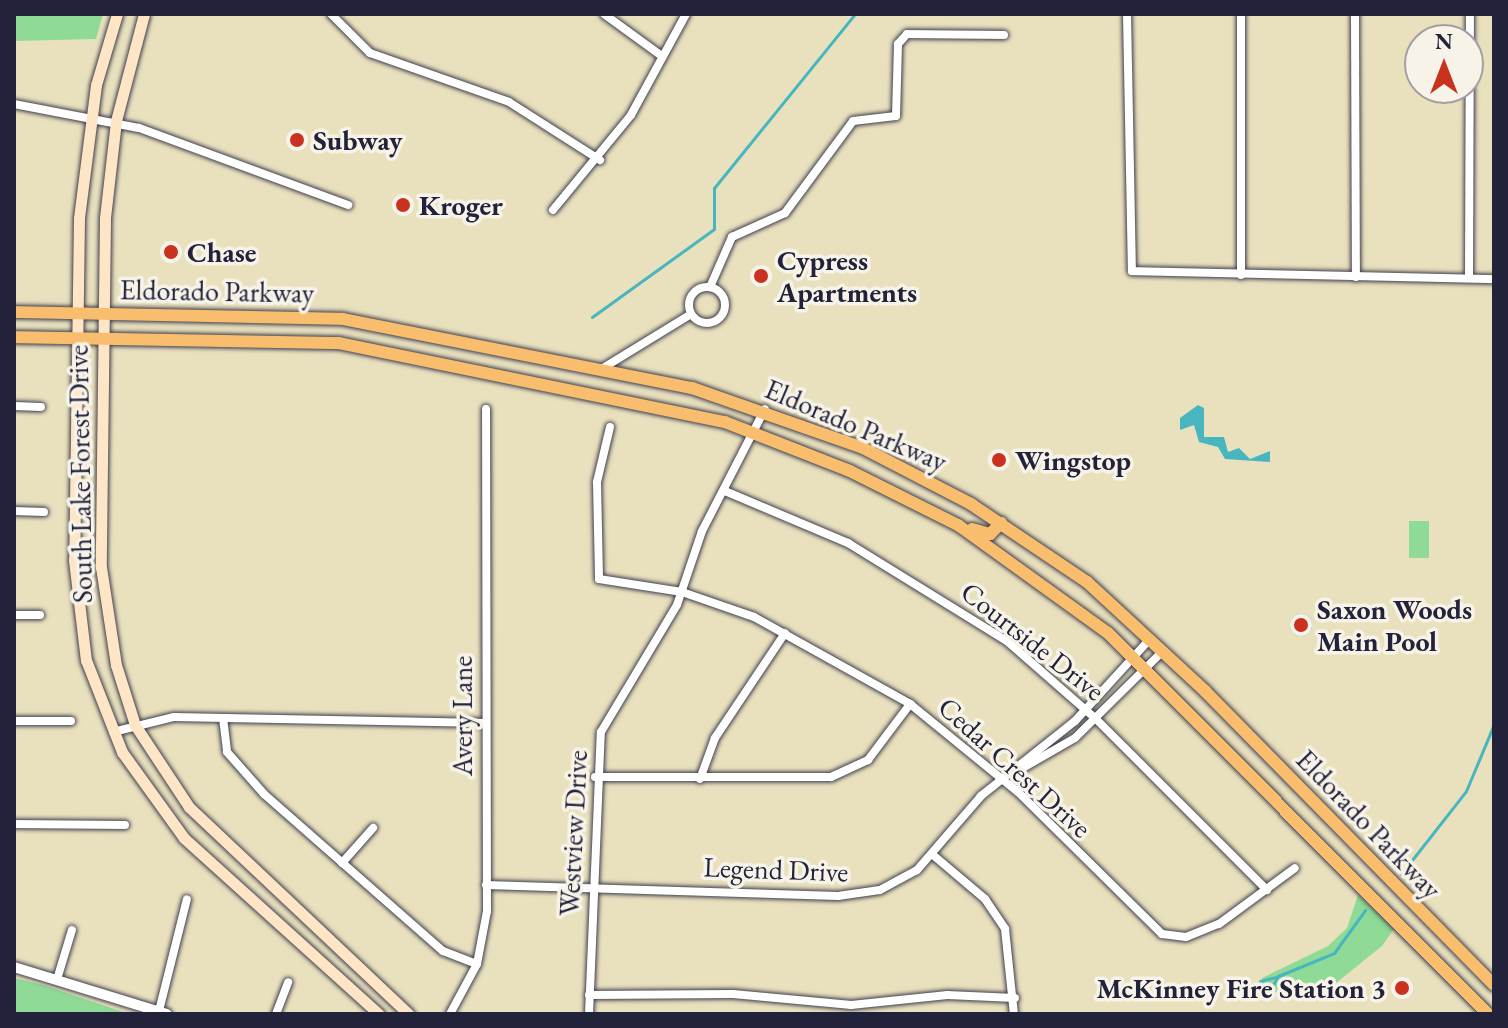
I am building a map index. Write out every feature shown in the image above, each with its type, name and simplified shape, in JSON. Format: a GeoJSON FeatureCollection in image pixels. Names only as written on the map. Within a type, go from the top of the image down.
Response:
{"type":"FeatureCollection","features":[{"type":"Feature","properties":{"kind":"main road","name":"South Lake Forest Drive"},"geometry":{"type":"LineString","coordinates":[[117,14],[91,117],[75,313],[75,594],[90,677],[113,732],[150,795],[197,853],[379,1014]]}},
{"type":"Feature","properties":{"kind":"main road","name":"South Lake Forest Drive"},"geometry":{"type":"LineString","coordinates":[[144,14],[116,121],[102,313],[102,578],[112,647],[135,725],[215,838],[409,1014]]}},
{"type":"Feature","properties":{"kind":"main road","name":"Eldorado Parkway"},"geometry":{"type":"LineString","coordinates":[[14,312],[343,319],[520,350],[765,409],[909,470],[1001,523],[1087,582],[1163,651],[1494,985]]}},
{"type":"Feature","properties":{"kind":"main road"},"geometry":{"type":"LineString","coordinates":[[339,343],[343,319]]}},
{"type":"Feature","properties":{"kind":"main road","name":"Eldorado Parkway"},"geometry":{"type":"LineString","coordinates":[[14,337],[339,343],[514,375],[757,432],[933,512],[1039,579],[1131,656],[1488,1014]]}},
{"type":"Feature","properties":{"kind":"main road"},"geometry":{"type":"LineString","coordinates":[[514,375],[520,350]]}},
{"type":"Feature","properties":{"kind":"main road"},"geometry":{"type":"LineString","coordinates":[[933,512],[981,533],[1001,523]]}},
{"type":"Feature","properties":{"kind":"main road"},"geometry":{"type":"LineString","coordinates":[[1459,983],[1476,968]]}},
{"type":"Feature","properties":{"kind":"street"},"geometry":{"type":"LineString","coordinates":[[331,14],[370,53],[509,102],[600,160]]}},
{"type":"Feature","properties":{"kind":"street"},"geometry":{"type":"LineString","coordinates":[[604,14],[659,54]]}},
{"type":"Feature","properties":{"kind":"street"},"geometry":{"type":"LineString","coordinates":[[553,210],[600,160],[637,105],[659,54],[686,14]]}},
{"type":"Feature","properties":{"kind":"street"},"geometry":{"type":"LineString","coordinates":[[1127,14],[1130,270],[1494,279]]}},
{"type":"Feature","properties":{"kind":"street"},"geometry":{"type":"LineString","coordinates":[[1241,14],[1241,275]]}},
{"type":"Feature","properties":{"kind":"street"},"geometry":{"type":"LineString","coordinates":[[1355,14],[1356,277]]}},
{"type":"Feature","properties":{"kind":"street"},"geometry":{"type":"LineString","coordinates":[[1469,278],[1470,14]]}},
{"type":"Feature","properties":{"kind":"street"},"geometry":{"type":"LineString","coordinates":[[691,314],[691,297],[710,287],[732,237],[785,213],[853,121],[896,116],[898,44],[907,34],[1004,35]]}},
{"type":"Feature","properties":{"kind":"street"},"geometry":{"type":"LineString","coordinates":[[14,104],[116,121],[348,205]]}},
{"type":"Feature","properties":{"kind":"street"},"geometry":{"type":"LineString","coordinates":[[691,314],[706,323],[722,316],[724,299],[710,287]]}},
{"type":"Feature","properties":{"kind":"street"},"geometry":{"type":"LineString","coordinates":[[603,368],[691,314]]}},
{"type":"Feature","properties":{"kind":"street"},"geometry":{"type":"LineString","coordinates":[[630,354],[631,375]]}},
{"type":"Feature","properties":{"kind":"street"},"geometry":{"type":"LineString","coordinates":[[14,406],[41,407]]}},
{"type":"Feature","properties":{"kind":"street","name":"Avery Lane"},"geometry":{"type":"LineString","coordinates":[[450,1014],[477,964],[486,885],[486,409]]}},
{"type":"Feature","properties":{"kind":"street","name":"Westview Drive"},"geometry":{"type":"LineString","coordinates":[[589,1014],[595,777],[609,708],[682,592],[702,531],[757,432],[765,409]]}},
{"type":"Feature","properties":{"kind":"street","name":"Cedar Crest Drive"},"geometry":{"type":"LineString","coordinates":[[610,427],[597,482],[595,575],[682,592],[785,633],[910,704],[1005,780],[1162,934],[1186,937],[1219,924],[1295,868]]}},
{"type":"Feature","properties":{"kind":"street","name":"Courtside Drive"},"geometry":{"type":"LineString","coordinates":[[725,491],[908,575],[1008,642],[1096,719],[1267,890]]}},
{"type":"Feature","properties":{"kind":"street"},"geometry":{"type":"LineString","coordinates":[[14,511],[44,512]]}},
{"type":"Feature","properties":{"kind":"street"},"geometry":{"type":"LineString","coordinates":[[14,615],[40,615]]}},
{"type":"Feature","properties":{"kind":"street"},"geometry":{"type":"LineString","coordinates":[[700,779],[715,738],[785,633]]}},
{"type":"Feature","properties":{"kind":"street","name":"Legend Drive"},"geometry":{"type":"LineString","coordinates":[[486,885],[859,895],[900,882],[933,855],[981,796],[1017,771],[1085,709],[1150,639]]}},
{"type":"Feature","properties":{"kind":"street","name":"Legend Drive"},"geometry":{"type":"LineString","coordinates":[[1017,771],[1058,750],[1096,719],[1163,651]]}},
{"type":"Feature","properties":{"kind":"street"},"geometry":{"type":"LineString","coordinates":[[595,777],[792,781],[850,770],[883,746],[910,704]]}},
{"type":"Feature","properties":{"kind":"street"},"geometry":{"type":"LineString","coordinates":[[113,732],[135,725],[223,718],[486,723]]}},
{"type":"Feature","properties":{"kind":"street"},"geometry":{"type":"LineString","coordinates":[[223,718],[227,752],[243,771],[443,951],[477,964]]}},
{"type":"Feature","properties":{"kind":"street"},"geometry":{"type":"LineString","coordinates":[[14,721],[71,721]]}},
{"type":"Feature","properties":{"kind":"street"},"geometry":{"type":"LineString","coordinates":[[14,824],[125,825]]}},
{"type":"Feature","properties":{"kind":"street"},"geometry":{"type":"LineString","coordinates":[[342,863],[373,828]]}},
{"type":"Feature","properties":{"kind":"street"},"geometry":{"type":"LineString","coordinates":[[933,855],[1000,919],[1014,959],[1014,1014]]}},
{"type":"Feature","properties":{"kind":"street"},"geometry":{"type":"LineString","coordinates":[[14,967],[58,976],[163,1013],[187,899]]}},
{"type":"Feature","properties":{"kind":"street"},"geometry":{"type":"LineString","coordinates":[[58,976],[72,930]]}},
{"type":"Feature","properties":{"kind":"street"},"geometry":{"type":"LineString","coordinates":[[276,1014],[288,982]]}},
{"type":"Feature","properties":{"kind":"street"},"geometry":{"type":"LineString","coordinates":[[589,995],[733,994],[851,1005],[960,995],[1015,998]]}},
{"type":"Feature","properties":{"kind":"green space"},"geometry":{"type":"Polygon","coordinates":[[[14,14],[103,14],[96,39],[14,41],[14,14]]]}},
{"type":"Feature","properties":{"kind":"green space"},"geometry":{"type":"Polygon","coordinates":[[[1409,521],[1429,521],[1429,558],[1409,558],[1409,521]]]}},
{"type":"Feature","properties":{"kind":"green space"},"geometry":{"type":"Polygon","coordinates":[[[1358,895],[1394,929],[1382,946],[1331,987],[1262,994],[1262,978],[1328,946],[1347,928],[1358,895]]]}},
{"type":"Feature","properties":{"kind":"green space"},"geometry":{"type":"Polygon","coordinates":[[[14,978],[43,985],[129,1014],[14,1014],[14,978]]]}},
{"type":"Feature","properties":{"kind":"water"},"geometry":{"type":"Polygon","coordinates":[[[1198,405],[1204,408],[1204,437],[1224,437],[1228,452],[1239,448],[1250,459],[1270,451],[1270,462],[1225,459],[1218,447],[1199,442],[1194,425],[1180,430],[1180,418],[1198,405]]]}},
{"type":"Feature","properties":{"kind":"water","name":"Saxon Woods Main Pool"},"geometry":{"type":"Polygon","coordinates":[[[1301,614],[1309,617],[1312,625],[1309,633],[1301,636],[1293,633],[1290,625],[1293,617],[1301,614]]]}},
{"type":"Feature","properties":{"kind":"waterway"},"geometry":{"type":"LineString","coordinates":[[592,317],[714,229],[714,188],[855,14]]}},
{"type":"Feature","properties":{"kind":"waterway"},"geometry":{"type":"LineString","coordinates":[[1401,874],[1466,791],[1494,724]]}},
{"type":"Feature","properties":{"kind":"waterway"},"geometry":{"type":"LineString","coordinates":[[1268,994],[1278,976],[1334,953],[1365,910]]}},
{"type":"Feature","properties":{"kind":"waterway"},"geometry":{"type":"LineString","coordinates":[[1260,981],[1276,977]]}},
{"type":"Feature","properties":{"kind":"place","name":"Subway"},"geometry":{"type":"Point","coordinates":[297,140]}},
{"type":"Feature","properties":{"kind":"place","name":"Kroger"},"geometry":{"type":"Point","coordinates":[403,205]}},
{"type":"Feature","properties":{"kind":"place","name":"Chase"},"geometry":{"type":"Point","coordinates":[171,252]}},
{"type":"Feature","properties":{"kind":"place","name":"Cypress Apartments"},"geometry":{"type":"Point","coordinates":[761,276]}},
{"type":"Feature","properties":{"kind":"place","name":"Wingstop"},"geometry":{"type":"Point","coordinates":[999,460]}},
{"type":"Feature","properties":{"kind":"place","name":"Saxon Woods Main Pool"},"geometry":{"type":"Point","coordinates":[1301,625]}},
{"type":"Feature","properties":{"kind":"place","name":"McKinney Fire Station 3"},"geometry":{"type":"Point","coordinates":[1402,988]}}]}
